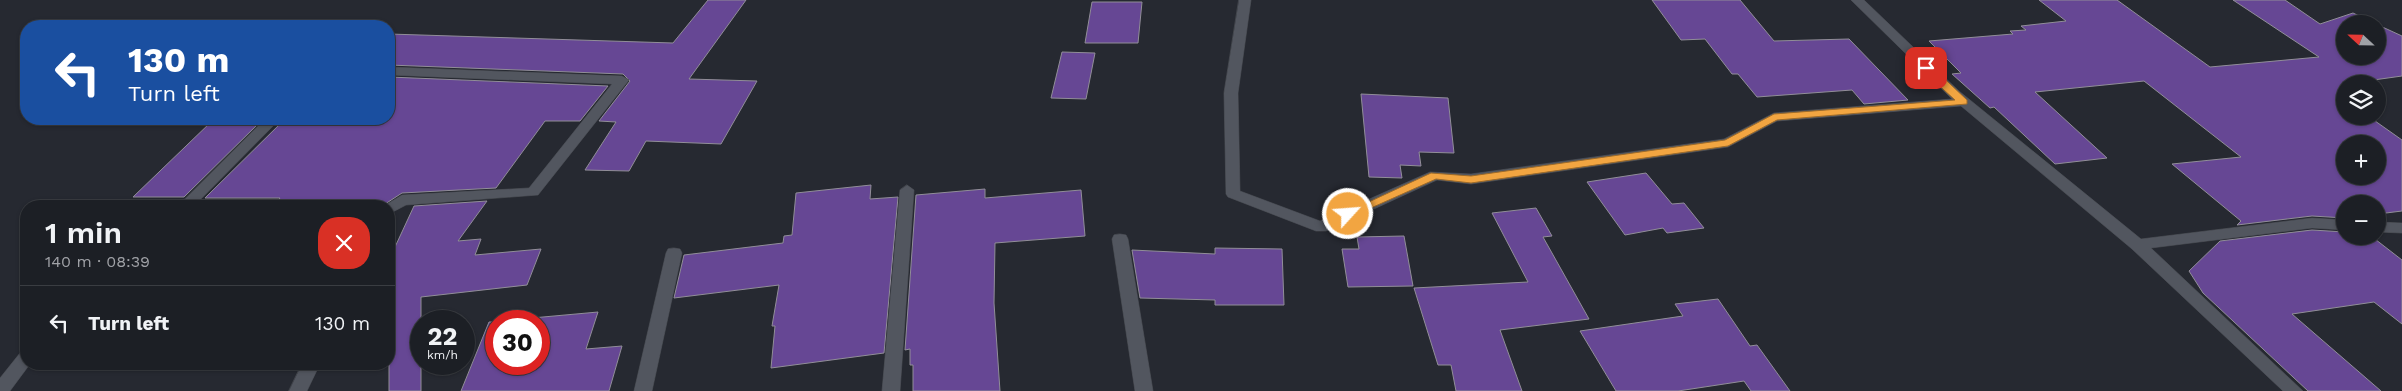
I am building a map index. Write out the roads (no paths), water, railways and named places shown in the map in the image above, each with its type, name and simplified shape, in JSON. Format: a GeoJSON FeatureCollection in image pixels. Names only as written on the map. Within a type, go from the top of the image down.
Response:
{"type":"FeatureCollection","features":[{"type":"Feature","properties":{"kind":"street"},"geometry":{"type":"LineString","coordinates":[[1245,0],[1231,93],[1233,194],[1321,227],[1376,200],[1435,175],[1471,179],[1728,143],[1774,117],[1963,102]]}},
{"type":"Feature","properties":{"kind":"street"},"geometry":{"type":"LineString","coordinates":[[1857,0],[1963,102],[2138,245],[2294,391]]}},
{"type":"Feature","properties":{"kind":"street"},"geometry":{"type":"LineString","coordinates":[[395,72],[622,80],[533,192],[402,200],[395,204]]}},
{"type":"Feature","properties":{"kind":"street"},"geometry":{"type":"LineString","coordinates":[[191,200],[267,125]]}},
{"type":"Feature","properties":{"kind":"street"},"geometry":{"type":"LineString","coordinates":[[891,391],[907,190]]}},
{"type":"Feature","properties":{"kind":"street"},"geometry":{"type":"LineString","coordinates":[[2138,245],[2312,223],[2336,224]]}},
{"type":"Feature","properties":{"kind":"street"},"geometry":{"type":"LineString","coordinates":[[2386,227],[2402,228]]}},
{"type":"Feature","properties":{"kind":"street"},"geometry":{"type":"LineString","coordinates":[[1120,239],[1144,391]]}},
{"type":"Feature","properties":{"kind":"street"},"geometry":{"type":"LineString","coordinates":[[643,391],[674,253]]}},
{"type":"Feature","properties":{"kind":"street"},"geometry":{"type":"LineString","coordinates":[[0,391],[20,366]]}},
{"type":"Feature","properties":{"kind":"street"},"geometry":{"type":"LineString","coordinates":[[298,391],[309,370]]}}]}
